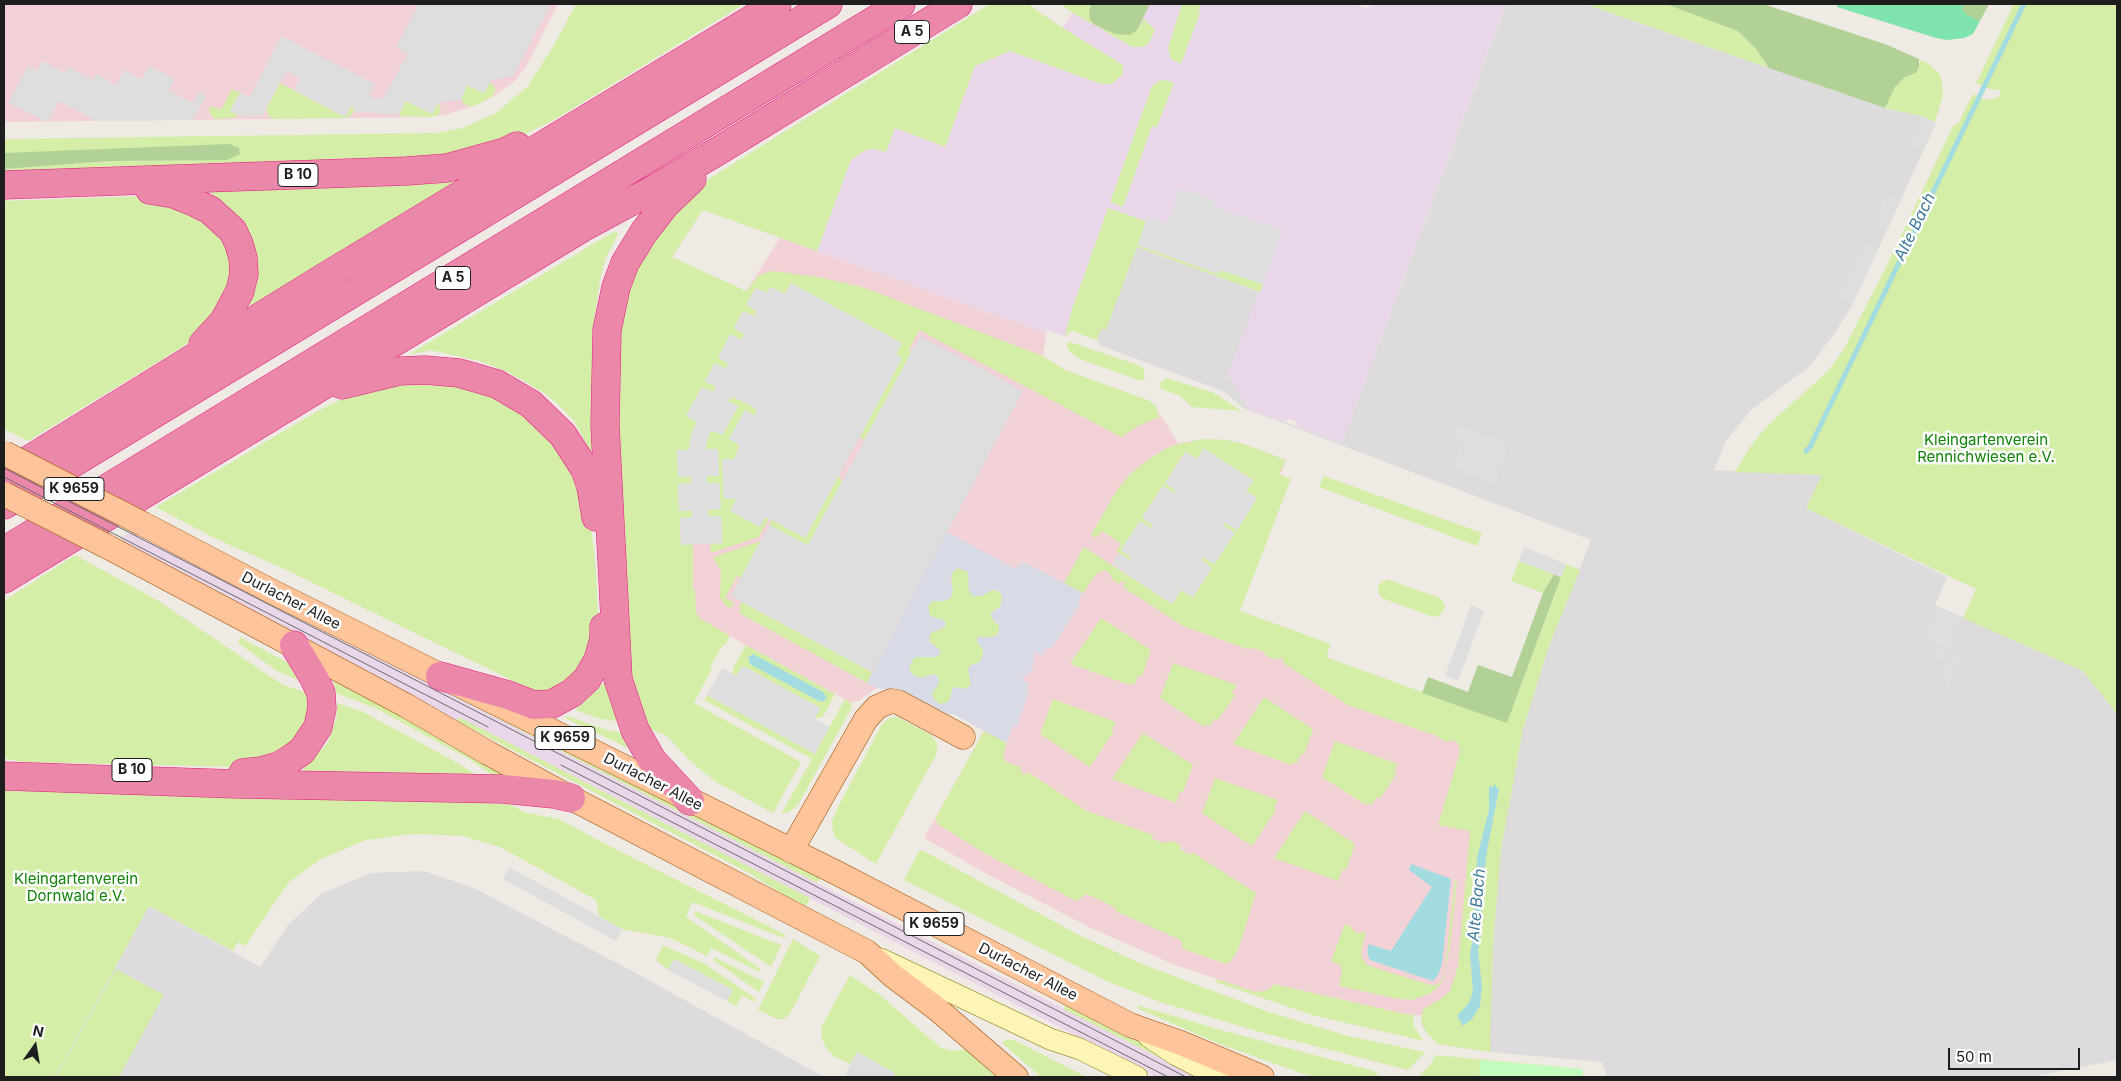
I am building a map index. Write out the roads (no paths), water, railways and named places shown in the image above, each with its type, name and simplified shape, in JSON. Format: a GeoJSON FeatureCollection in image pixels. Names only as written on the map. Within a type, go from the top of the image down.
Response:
{"type":"FeatureCollection","features":[{"type":"Feature","properties":{"kind":"highway"},"geometry":{"type":"LineString","coordinates":[[4,474],[331,273],[777,4]]}},
{"type":"Feature","properties":{"kind":"highway","name":"A 5"},"geometry":{"type":"LineString","coordinates":[[4,505],[828,4]]}},
{"type":"Feature","properties":{"kind":"highway","name":"A 5"},"geometry":{"type":"LineString","coordinates":[[4,551],[901,4]]}},
{"type":"Feature","properties":{"kind":"highway","name":"A 5"},"geometry":{"type":"LineString","coordinates":[[4,580],[582,228],[656,188],[958,4]]}},
{"type":"Feature","properties":{"kind":"highway","name":"B 10"},"geometry":{"type":"LineString","coordinates":[[4,185],[407,172],[447,168],[505,152],[553,126],[584,121]]}},
{"type":"Feature","properties":{"kind":"highway"},"geometry":{"type":"LineString","coordinates":[[690,801],[652,760],[635,730],[618,679],[605,425],[606,352],[610,309],[625,263],[644,232],[665,205],[723,148]]}},
{"type":"Feature","properties":{"kind":"highway"},"geometry":{"type":"LineString","coordinates":[[4,195],[150,190],[174,194],[194,202],[223,221],[233,231],[240,244],[244,274],[240,291],[224,321],[182,366]]}},
{"type":"Feature","properties":{"kind":"highway"},"geometry":{"type":"LineString","coordinates":[[321,388],[350,384],[400,371],[444,371],[476,377],[515,394],[544,414],[562,435],[584,469],[591,487],[596,513],[604,640],[598,660],[587,679],[572,693],[552,704],[542,706],[440,676]]}},
{"type":"Feature","properties":{"kind":"highway","name":"B 10"},"geometry":{"type":"LineString","coordinates":[[4,765],[228,773],[260,771],[279,766],[302,751],[312,740],[318,727],[322,708],[321,693],[294,645]]}},
{"type":"Feature","properties":{"kind":"highway"},"geometry":{"type":"LineString","coordinates":[[4,776],[237,784],[503,789],[554,794],[571,798]]}},
{"type":"Feature","properties":{"kind":"main road","name":"Durlacher Allee"},"geometry":{"type":"LineString","coordinates":[[4,453],[270,591],[791,851],[1130,1025],[1176,1055],[1219,1077]]}},
{"type":"Feature","properties":{"kind":"main road"},"geometry":{"type":"LineString","coordinates":[[4,494],[294,645],[571,798],[867,952],[1050,1039],[1080,1049],[1137,1077]]}},
{"type":"Feature","properties":{"kind":"main road"},"geometry":{"type":"LineString","coordinates":[[791,851],[866,719],[877,707],[891,701],[898,702],[963,737]]}},
{"type":"Feature","properties":{"kind":"main road"},"geometry":{"type":"LineString","coordinates":[[867,952],[893,976],[937,1009],[1016,1077]]}},
{"type":"Feature","properties":{"kind":"main road","name":"K 9659"},"geometry":{"type":"LineString","coordinates":[[1130,1025],[1181,1043],[1262,1077]]}},
{"type":"Feature","properties":{"kind":"water"},"geometry":{"type":"Polygon","coordinates":[[[753,654],[823,692],[827,698],[822,702],[817,700],[750,664],[748,657],[753,654]]]}},
{"type":"Feature","properties":{"kind":"water"},"geometry":{"type":"Polygon","coordinates":[[[1495,783],[1499,789],[1488,845],[1482,886],[1483,902],[1479,922],[1481,934],[1478,952],[1482,986],[1480,1006],[1472,1019],[1463,1026],[1457,1016],[1469,1003],[1473,991],[1470,953],[1474,934],[1472,921],[1476,900],[1477,858],[1489,810],[1489,786],[1493,787],[1495,783]]]}},
{"type":"Feature","properties":{"kind":"water"},"geometry":{"type":"Polygon","coordinates":[[[1411,864],[1451,879],[1442,964],[1438,975],[1433,981],[1370,960],[1367,951],[1369,944],[1391,951],[1432,887],[1409,870],[1411,864]]]}},
{"type":"Feature","properties":{"kind":"waterway","name":"Alte Bach"},"geometry":{"type":"LineString","coordinates":[[1806,451],[1810,447],[2024,4]]}},
{"type":"Feature","properties":{"kind":"tram line"},"geometry":{"type":"LineString","coordinates":[[4,468],[1186,1077]]}},
{"type":"Feature","properties":{"kind":"tram line"},"geometry":{"type":"LineString","coordinates":[[4,477],[488,727]]}},
{"type":"Feature","properties":{"kind":"tram line"},"geometry":{"type":"LineString","coordinates":[[561,765],[1168,1077]]}},
{"type":"Feature","properties":{"kind":"park label","name":"Kleingartenverein Rennichwiesen e.V."},"geometry":{"type":"Point","coordinates":[1986,448]}},
{"type":"Feature","properties":{"kind":"park label","name":"Kleingartenverein Dornwald e.V."},"geometry":{"type":"Point","coordinates":[76,888]}}]}
